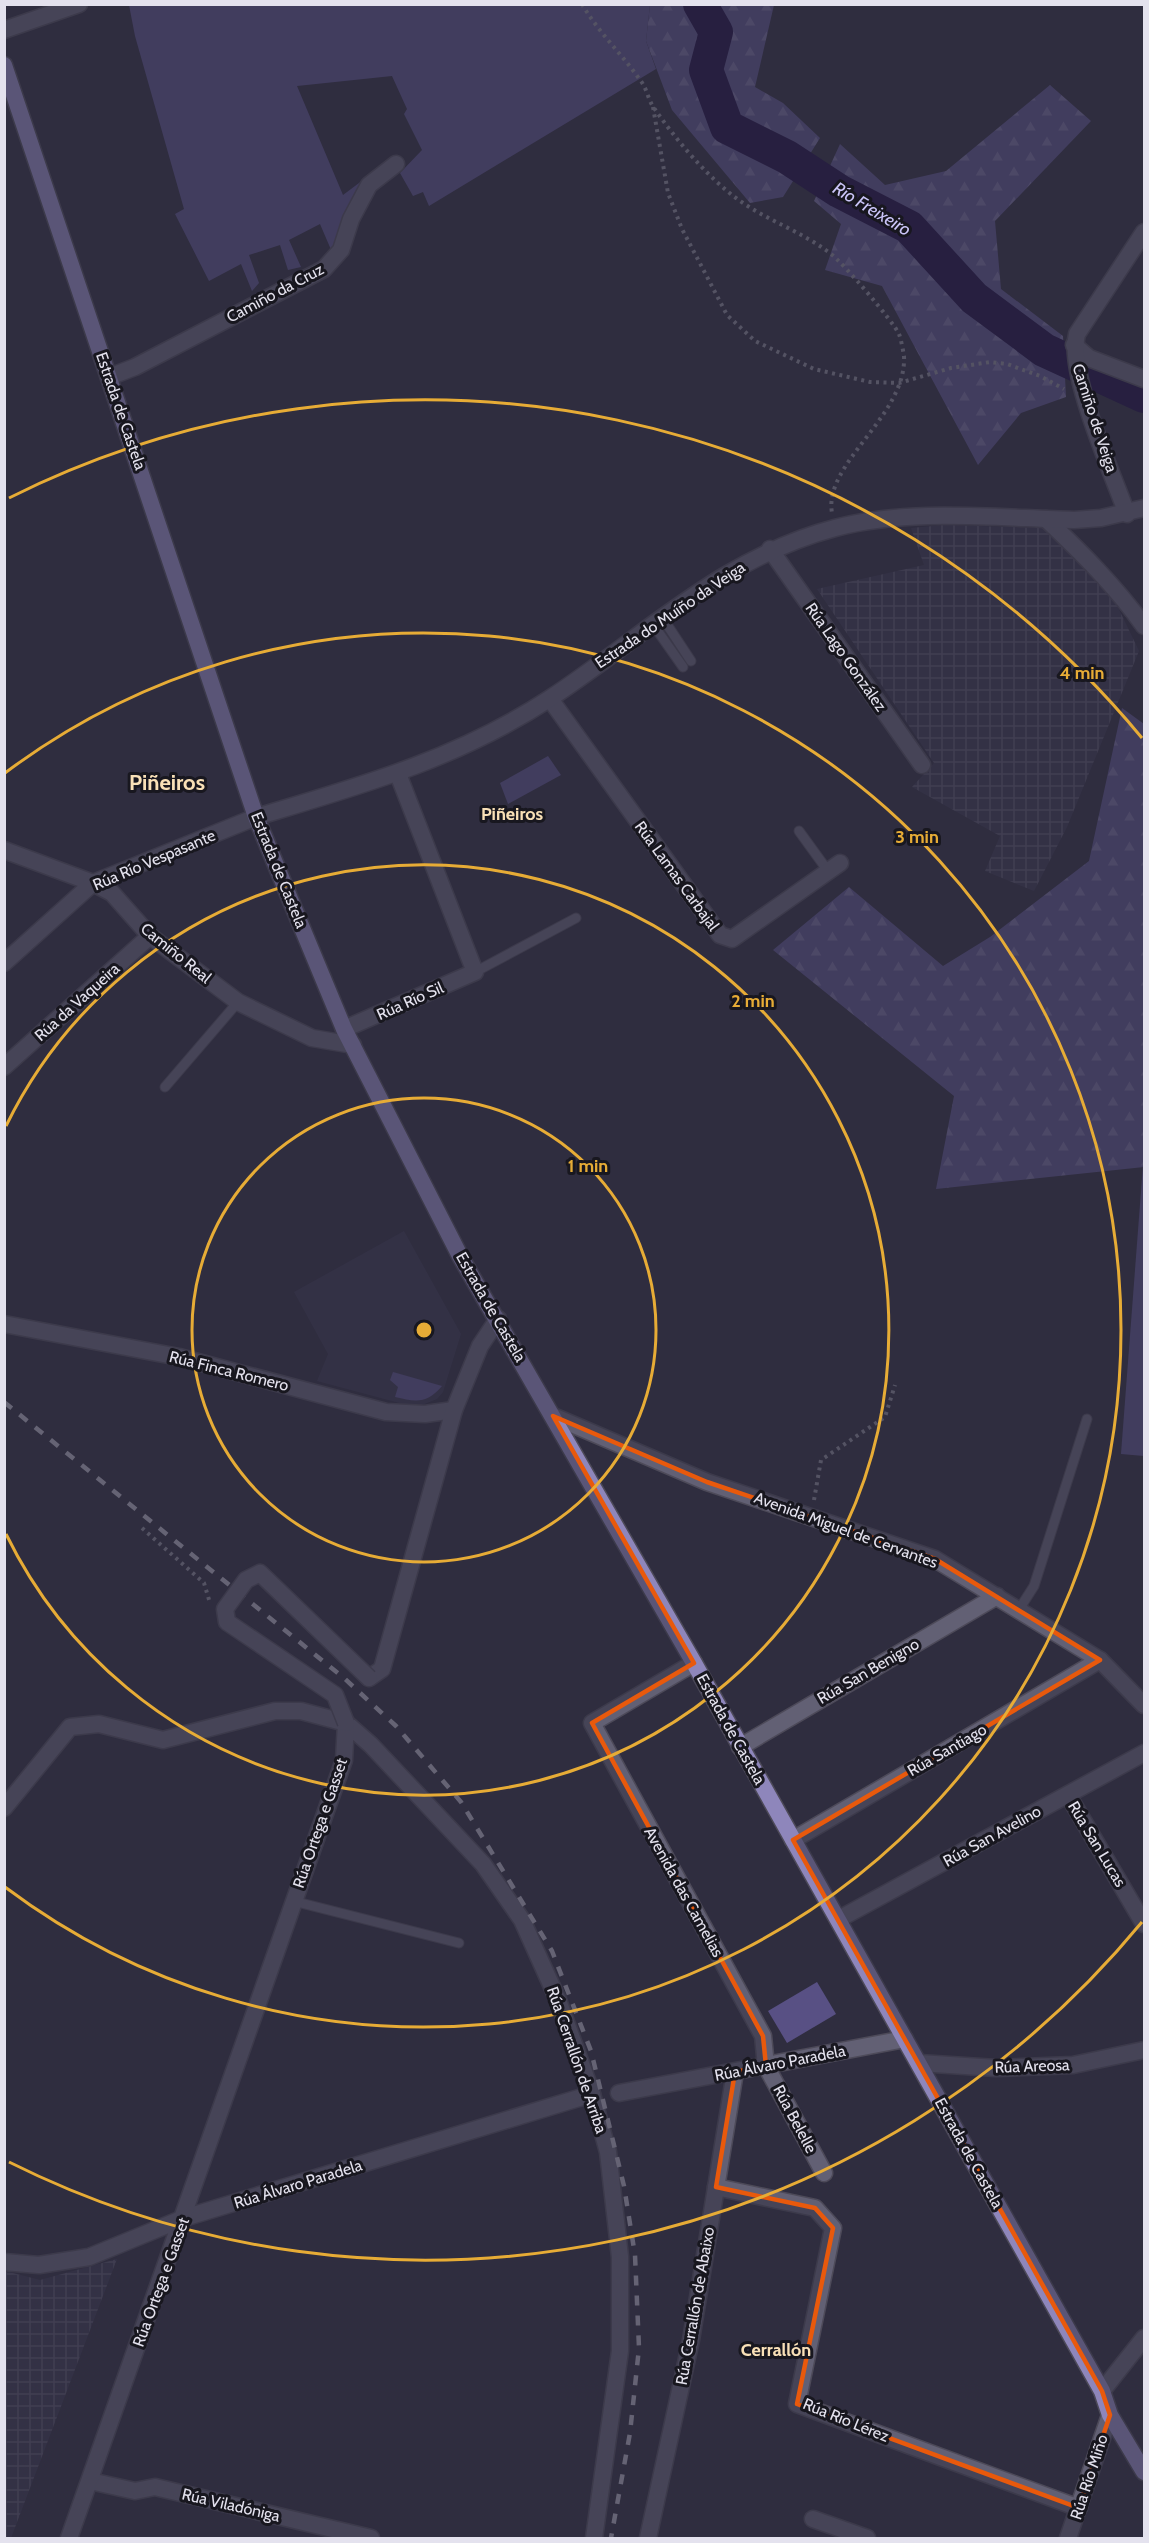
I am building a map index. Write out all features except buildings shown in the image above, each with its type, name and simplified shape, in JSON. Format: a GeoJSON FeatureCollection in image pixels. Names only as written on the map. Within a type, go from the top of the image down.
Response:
{"type":"FeatureCollection","features":[{"type":"Feature","properties":{"kind":"main road","name":"Estrada de Castela"},"geometry":{"type":"LineString","coordinates":[[4,65],[256,817],[345,1029],[460,1256],[839,1919],[1102,2391],[1110,2415],[1144,2472]]}},
{"type":"Feature","properties":{"kind":"street"},"geometry":{"type":"LineString","coordinates":[[4,30],[80,4]]}},
{"type":"Feature","properties":{"kind":"street","name":"Camiño da Cruz"},"geometry":{"type":"LineString","coordinates":[[109,376],[135,367],[324,268],[341,250],[351,219],[369,185],[396,164]]}},
{"type":"Feature","properties":{"kind":"street","name":"Camiño de Veiga"},"geometry":{"type":"LineString","coordinates":[[1127,513],[1078,378],[1075,351],[1077,334],[1144,232]]}},
{"type":"Feature","properties":{"kind":"street"},"geometry":{"type":"LineString","coordinates":[[1075,351],[1144,379]]}},
{"type":"Feature","properties":{"kind":"street","name":"Estrada do Muíño da Veiga"},"geometry":{"type":"LineString","coordinates":[[256,817],[398,774],[482,739],[550,699],[712,582],[770,549],[835,528],[892,517],[1101,518],[1144,508]]}},
{"type":"Feature","properties":{"kind":"street"},"geometry":{"type":"LineString","coordinates":[[1046,519],[1126,600],[1144,626]]}},
{"type":"Feature","properties":{"kind":"street","name":"Rúa Lago González"},"geometry":{"type":"LineString","coordinates":[[770,549],[922,765]]}},
{"type":"Feature","properties":{"kind":"street","name":"Rúa Lamas Carbajal"},"geometry":{"type":"LineString","coordinates":[[550,699],[720,935],[732,939],[834,867]]}},
{"type":"Feature","properties":{"kind":"street"},"geometry":{"type":"LineString","coordinates":[[398,774],[475,972]]}},
{"type":"Feature","properties":{"kind":"street","name":"Rúa Río Vespasante"},"geometry":{"type":"LineString","coordinates":[[4,963],[93,883],[256,817]]}},
{"type":"Feature","properties":{"kind":"street","name":"Camiño Real"},"geometry":{"type":"LineString","coordinates":[[6,852],[93,883],[112,893],[150,936],[238,1002],[312,1038],[353,1045]]}},
{"type":"Feature","properties":{"kind":"street","name":"Rúa da Vaqueira"},"geometry":{"type":"LineString","coordinates":[[4,1067],[150,936]]}},
{"type":"Feature","properties":{"kind":"street","name":"Rúa Río Sil"},"geometry":{"type":"LineString","coordinates":[[345,1029],[475,972]]}},
{"type":"Feature","properties":{"kind":"street","name":"Rúa Ortega e Gasset"},"geometry":{"type":"LineString","coordinates":[[69,2538],[344,1760],[346,1723],[335,1695],[227,1622],[225,1609],[246,1581],[260,1573],[369,1678],[382,1669],[454,1410],[480,1346],[498,1319]]}},
{"type":"Feature","properties":{"kind":"street","name":"Rúa Finca Romero"},"geometry":{"type":"LineString","coordinates":[[4,1324],[179,1358],[386,1412],[425,1414],[454,1410]]}},
{"type":"Feature","properties":{"kind":"street","name":"Avenida Miguel de Cervantes"},"geometry":{"type":"LineString","coordinates":[[553,1416],[707,1482],[811,1515],[935,1559],[1100,1660],[1144,1705]]}},
{"type":"Feature","properties":{"kind":"street","name":"Rúa San Benigno"},"geometry":{"type":"LineString","coordinates":[[740,1747],[997,1596]]}},
{"type":"Feature","properties":{"kind":"street","name":"Rúa Santiago"},"geometry":{"type":"LineString","coordinates":[[794,1840],[1100,1660]]}},
{"type":"Feature","properties":{"kind":"street","name":"Avenida das Camelias"},"geometry":{"type":"LineString","coordinates":[[694,1663],[592,1723],[763,2036],[766,2066]]}},
{"type":"Feature","properties":{"kind":"street"},"geometry":{"type":"LineString","coordinates":[[4,1808],[70,1727],[99,1724],[163,1740],[275,1711],[301,1711],[346,1723]]}},
{"type":"Feature","properties":{"kind":"street","name":"Rúa Cerrallón de Arriba"},"geometry":{"type":"LineString","coordinates":[[346,1723],[370,1745],[483,1864],[522,1920],[558,2000],[592,2094],[608,2152],[620,2256],[620,2351],[594,2538]]}},
{"type":"Feature","properties":{"kind":"street","name":"Rúa San Avelino"},"geometry":{"type":"LineString","coordinates":[[839,1919],[1144,1753]]}},
{"type":"Feature","properties":{"kind":"street","name":"Rúa San Lucas"},"geometry":{"type":"LineString","coordinates":[[1068,1795],[1144,1924]]}},
{"type":"Feature","properties":{"kind":"street","name":"Rúa Álvaro Paradela"},"geometry":{"type":"LineString","coordinates":[[619,2093],[905,2039]]}},
{"type":"Feature","properties":{"kind":"street","name":"Rúa Areosa"},"geometry":{"type":"LineString","coordinates":[[919,2063],[996,2068],[1073,2065],[1144,2050]]}},
{"type":"Feature","properties":{"kind":"street","name":"Rúa Belelle"},"geometry":{"type":"LineString","coordinates":[[766,2066],[824,2173]]}},
{"type":"Feature","properties":{"kind":"street","name":"Rúa Cerrallón de Abaixo"},"geometry":{"type":"LineString","coordinates":[[648,2538],[691,2340],[735,2072]]}},
{"type":"Feature","properties":{"kind":"street","name":"Rúa Álvaro Paradela"},"geometry":{"type":"LineString","coordinates":[[4,2262],[39,2265],[89,2257],[184,2218],[592,2094]]}},
{"type":"Feature","properties":{"kind":"street","name":"Rúa Río Lérez"},"geometry":{"type":"LineString","coordinates":[[716,2187],[815,2208],[833,2228],[797,2404],[1079,2508]]}},
{"type":"Feature","properties":{"kind":"street"},"geometry":{"type":"LineString","coordinates":[[1102,2391],[1144,2338]]}},
{"type":"Feature","properties":{"kind":"street","name":"Rúa Río Miño"},"geometry":{"type":"LineString","coordinates":[[1068,2538],[1110,2415]]}},
{"type":"Feature","properties":{"kind":"street","name":"Rúa Viladóniga"},"geometry":{"type":"LineString","coordinates":[[90,2481],[135,2491],[155,2487],[371,2538]]}},
{"type":"Feature","properties":{"kind":"street"},"geometry":{"type":"LineString","coordinates":[[813,2519],[867,2538]]}},
{"type":"Feature","properties":{"kind":"lane"},"geometry":{"type":"LineString","coordinates":[[657,620],[687,664]]}},
{"type":"Feature","properties":{"kind":"lane"},"geometry":{"type":"LineString","coordinates":[[798,831],[834,867]]}},
{"type":"Feature","properties":{"kind":"lane"},"geometry":{"type":"LineString","coordinates":[[475,972],[576,918]]}},
{"type":"Feature","properties":{"kind":"lane"},"geometry":{"type":"LineString","coordinates":[[165,1087],[238,1002]]}},
{"type":"Feature","properties":{"kind":"lane"},"geometry":{"type":"LineString","coordinates":[[1018,1611],[1034,1586],[1087,1419]]}},
{"type":"Feature","properties":{"kind":"lane"},"geometry":{"type":"LineString","coordinates":[[293,1901],[459,1943]]}},
{"type":"Feature","properties":{"kind":"path"},"geometry":{"type":"LineString","coordinates":[[582,4],[643,83],[653,107],[668,193],[682,229],[727,315],[755,341],[814,369],[870,382],[899,383],[951,368],[990,362],[1007,364],[1040,376],[1087,402]]}},
{"type":"Feature","properties":{"kind":"path"},"geometry":{"type":"LineString","coordinates":[[653,107],[679,141],[726,190],[753,210],[833,255],[876,303],[899,334],[904,356],[899,383],[890,407],[839,477],[830,503],[835,528]]}},
{"type":"Feature","properties":{"kind":"path"},"geometry":{"type":"LineString","coordinates":[[811,1515],[821,1460],[885,1417],[895,1385]]}},
{"type":"Feature","properties":{"kind":"highlighted area"},"geometry":{"type":"Polygon","coordinates":[[[553,1416],[707,1482],[935,1559],[1100,1660],[793,1840],[1102,2391],[1110,2415],[1079,2508],[797,2404],[833,2228],[815,2208],[716,2187],[735,2072],[766,2066],[763,2036],[592,1723],[694,1663],[553,1416]]]}},
{"type":"Feature","properties":{"kind":"shaded area"},"geometry":{"type":"Polygon","coordinates":[[[944,525],[1044,528],[1114,599],[1139,651],[1067,827],[1034,891],[985,871],[1000,836],[912,787],[934,763],[817,589],[924,565],[911,528],[944,525]]]}},
{"type":"Feature","properties":{"kind":"shaded area"},"geometry":{"type":"Polygon","coordinates":[[[404,1231],[461,1334],[443,1392],[437,1399],[422,1405],[407,1405],[317,1381],[328,1354],[294,1292],[404,1231]]]}},
{"type":"Feature","properties":{"kind":"shaded area"},"geometry":{"type":"Polygon","coordinates":[[[117,2259],[11,2538],[5,2538],[5,2271],[40,2280],[117,2259]]]}},
{"type":"Feature","properties":{"kind":"green space"},"geometry":{"type":"Polygon","coordinates":[[[129,5],[650,5],[646,41],[656,69],[429,206],[423,192],[413,196],[400,173],[422,150],[404,114],[407,109],[392,76],[297,86],[343,195],[367,177],[332,252],[320,224],[289,240],[301,267],[288,270],[280,245],[249,255],[259,283],[252,291],[241,264],[209,281],[175,214],[184,209],[135,36],[129,5]]]}},
{"type":"Feature","properties":{"kind":"green space"},"geometry":{"type":"Polygon","coordinates":[[[650,5],[774,5],[755,87],[783,103],[820,138],[783,197],[750,203],[672,110],[646,41],[650,5]]]}},
{"type":"Feature","properties":{"kind":"green space"},"geometry":{"type":"Polygon","coordinates":[[[1050,85],[1091,121],[995,221],[1001,289],[1063,336],[1066,397],[1021,413],[978,465],[882,286],[825,270],[841,224],[814,201],[840,144],[885,185],[946,171],[1050,85]]]}},
{"type":"Feature","properties":{"kind":"green space"},"geometry":{"type":"Polygon","coordinates":[[[1122,708],[1144,724],[1144,1167],[936,1189],[954,1096],[773,950],[849,887],[943,966],[990,937],[1089,861],[1122,708]]]}},
{"type":"Feature","properties":{"kind":"green space"},"geometry":{"type":"Polygon","coordinates":[[[548,756],[561,775],[508,804],[500,783],[548,756]]]}},
{"type":"Feature","properties":{"kind":"green space"},"geometry":{"type":"Polygon","coordinates":[[[1144,1165],[1144,1456],[1121,1454],[1144,1165]]]}},
{"type":"Feature","properties":{"kind":"green space"},"geometry":{"type":"Polygon","coordinates":[[[393,1372],[442,1386],[426,1399],[409,1400],[395,1397],[398,1387],[390,1380],[393,1372]]]}},
{"type":"Feature","properties":{"kind":"green space"},"geometry":{"type":"Polygon","coordinates":[[[817,1982],[836,2014],[787,2043],[768,2011],[817,1982]]]}},
{"type":"Feature","properties":{"kind":"waterway","name":"Río Freixeiro"},"geometry":{"type":"LineString","coordinates":[[700,4],[716,32],[706,70],[727,127],[787,157],[839,191],[909,227],[974,298],[1044,350],[1144,396]]}},
{"type":"Feature","properties":{"kind":"railway"},"geometry":{"type":"LineString","coordinates":[[4,1402],[345,1679],[396,1726],[461,1802],[552,1951],[591,2051],[624,2186],[635,2255],[639,2348],[630,2433],[611,2538]]}},
{"type":"Feature","properties":{"kind":"district","name":"Piñeiros"},"geometry":{"type":"Point","coordinates":[167,782]}},
{"type":"Feature","properties":{"kind":"district","name":"Piñeiros"},"geometry":{"type":"Point","coordinates":[512,814]}},
{"type":"Feature","properties":{"kind":"district","name":"Cerrallón"},"geometry":{"type":"Point","coordinates":[776,2350]}}]}
